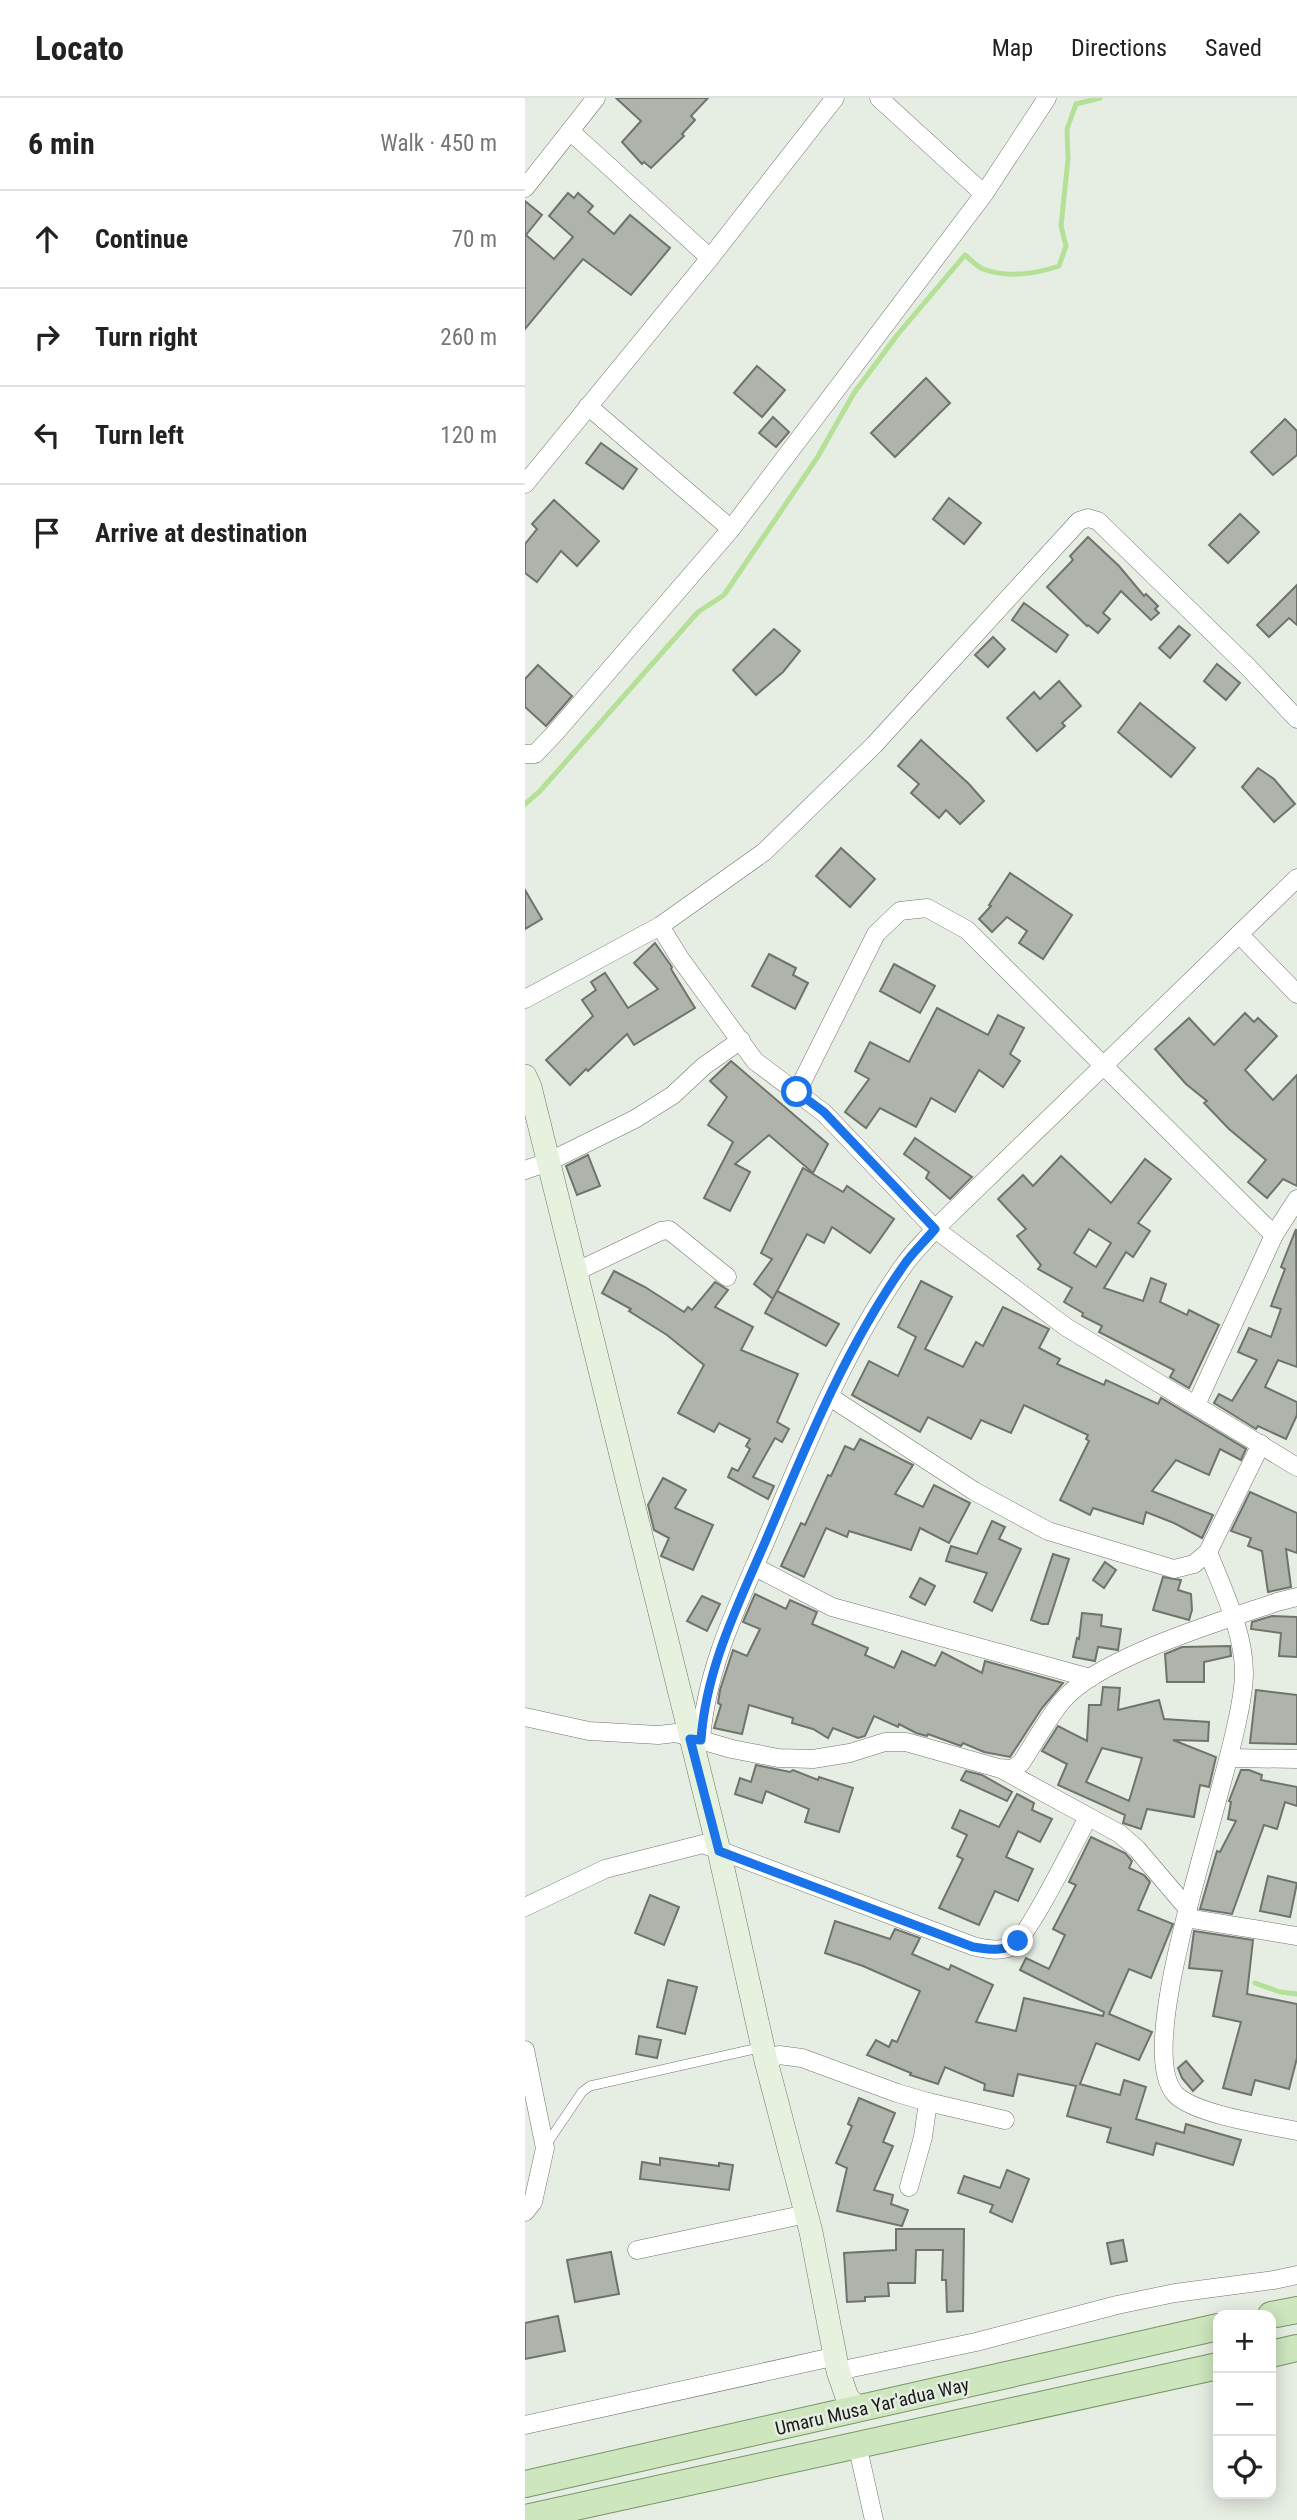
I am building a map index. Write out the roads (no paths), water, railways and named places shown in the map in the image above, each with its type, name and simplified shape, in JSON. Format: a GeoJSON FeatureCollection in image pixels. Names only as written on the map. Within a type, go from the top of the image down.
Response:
{"type":"FeatureCollection","features":[{"type":"Feature","properties":{"kind":"main road"},"geometry":{"type":"LineString","coordinates":[[525,1076],[530,1087],[535,1166],[689,1737]]}},
{"type":"Feature","properties":{"kind":"main road"},"geometry":{"type":"LineString","coordinates":[[525,1136],[575,1272],[689,1737],[711,1848],[833,2364],[847,2397],[858,2409]]}},
{"type":"Feature","properties":{"kind":"main road"},"geometry":{"type":"LineString","coordinates":[[760,2055],[811,2232],[833,2364],[835,2390],[830,2415]]}},
{"type":"Feature","properties":{"kind":"main road"},"geometry":{"type":"LineString","coordinates":[[1276,2314],[1297,2310]]}},
{"type":"Feature","properties":{"kind":"main road","name":"Umaru Musa Yar'adua Way"},"geometry":{"type":"LineString","coordinates":[[525,2484],[1213,2328]]}},
{"type":"Feature","properties":{"kind":"main road"},"geometry":{"type":"LineString","coordinates":[[1276,2353],[1297,2348]]}},
{"type":"Feature","properties":{"kind":"main road","name":"Umaru Musa Yar'adua Way"},"geometry":{"type":"LineString","coordinates":[[525,2518],[1213,2367]]}},
{"type":"Feature","properties":{"kind":"street"},"geometry":{"type":"LineString","coordinates":[[525,188],[596,98]]}},
{"type":"Feature","properties":{"kind":"street"},"geometry":{"type":"LineString","coordinates":[[525,484],[710,258],[835,98]]}},
{"type":"Feature","properties":{"kind":"street"},"geometry":{"type":"LineString","coordinates":[[879,98],[984,194]]}},
{"type":"Feature","properties":{"kind":"street"},"geometry":{"type":"LineString","coordinates":[[525,754],[535,754],[555,733],[731,529],[984,194],[1047,98]]}},
{"type":"Feature","properties":{"kind":"street"},"geometry":{"type":"LineString","coordinates":[[570,131],[710,258]]}},
{"type":"Feature","properties":{"kind":"street"},"geometry":{"type":"LineString","coordinates":[[588,407],[731,529]]}},
{"type":"Feature","properties":{"kind":"street"},"geometry":{"type":"LineString","coordinates":[[525,999],[660,926],[764,852],[874,745],[1079,521],[1088,518],[1098,522],[1248,667],[1297,719]]}},
{"type":"Feature","properties":{"kind":"street"},"geometry":{"type":"LineString","coordinates":[[689,1737],[703,1707],[728,1629],[830,1398],[861,1332],[905,1263],[935,1229],[1297,878]]}},
{"type":"Feature","properties":{"kind":"street"},"geometry":{"type":"LineString","coordinates":[[797,1092],[876,934],[900,911],[927,908],[967,930],[1274,1235]]}},
{"type":"Feature","properties":{"kind":"street"},"geometry":{"type":"LineString","coordinates":[[660,926],[679,957],[754,1061],[824,1112],[935,1229],[1066,1327],[1297,1467]]}},
{"type":"Feature","properties":{"kind":"street"},"geometry":{"type":"LineString","coordinates":[[1239,934],[1297,994]]}},
{"type":"Feature","properties":{"kind":"street"},"geometry":{"type":"LineString","coordinates":[[535,1166],[635,1119],[673,1095],[704,1066],[741,1040]]}},
{"type":"Feature","properties":{"kind":"street"},"geometry":{"type":"LineString","coordinates":[[1196,1405],[1274,1235],[1297,1199]]}},
{"type":"Feature","properties":{"kind":"street"},"geometry":{"type":"LineString","coordinates":[[575,1272],[661,1231],[669,1230],[727,1277]]}},
{"type":"Feature","properties":{"kind":"street"},"geometry":{"type":"LineString","coordinates":[[830,1398],[974,1491],[1048,1531],[1174,1569],[1194,1564],[1208,1552],[1261,1444]]}},
{"type":"Feature","properties":{"kind":"street"},"geometry":{"type":"LineString","coordinates":[[1208,1552],[1234,1617],[1244,1674],[1229,1758],[1175,1957],[1165,2012],[1165,2075],[1175,2094],[1191,2106],[1297,2130]]}},
{"type":"Feature","properties":{"kind":"street"},"geometry":{"type":"LineString","coordinates":[[755,1567],[832,1607],[1090,1678]]}},
{"type":"Feature","properties":{"kind":"street"},"geometry":{"type":"LineString","coordinates":[[525,1717],[589,1731],[689,1737],[778,1758],[813,1759],[849,1753],[885,1742],[906,1742],[998,1768],[1013,1769],[1021,1763],[1064,1699],[1090,1678],[1138,1653],[1297,1597]]}},
{"type":"Feature","properties":{"kind":"street"},"geometry":{"type":"LineString","coordinates":[[1229,1758],[1297,1759]]}},
{"type":"Feature","properties":{"kind":"street"},"geometry":{"type":"LineString","coordinates":[[998,1768],[1120,1834],[1136,1849],[1187,1913],[1297,1936]]}},
{"type":"Feature","properties":{"kind":"street"},"geometry":{"type":"LineString","coordinates":[[525,1907],[605,1868],[711,1848],[973,1947],[1003,1949],[1012,1947],[1026,1929],[1088,1817]]}},
{"type":"Feature","properties":{"kind":"street"},"geometry":{"type":"LineString","coordinates":[[525,2050],[545,2148],[533,2202],[525,2212]]}},
{"type":"Feature","properties":{"kind":"street"},"geometry":{"type":"LineString","coordinates":[[760,2055],[803,2058],[897,2093],[1005,2120]]}},
{"type":"Feature","properties":{"kind":"street"},"geometry":{"type":"LineString","coordinates":[[909,2187],[923,2137],[928,2102]]}},
{"type":"Feature","properties":{"kind":"street"},"geometry":{"type":"LineString","coordinates":[[638,2250],[797,2217]]}},
{"type":"Feature","properties":{"kind":"street"},"geometry":{"type":"LineString","coordinates":[[525,2425],[833,2364],[976,2342],[1117,2305],[1297,2274]]}},
{"type":"Feature","properties":{"kind":"street"},"geometry":{"type":"LineString","coordinates":[[856,2444],[874,2520]]}},
{"type":"Feature","properties":{"kind":"lane"},"geometry":{"type":"LineString","coordinates":[[545,2148],[582,2092],[590,2085],[760,2055]]}},
{"type":"Feature","properties":{"kind":"waterway"},"geometry":{"type":"LineString","coordinates":[[525,804],[540,791],[698,612],[724,595],[817,458],[854,393],[898,334],[965,255],[980,268],[992,272],[1031,273],[1059,266],[1066,246],[1061,226],[1068,159],[1067,129],[1076,104],[1100,98]]}},
{"type":"Feature","properties":{"kind":"waterway"},"geometry":{"type":"LineString","coordinates":[[1255,1983],[1280,1992],[1297,1994]]}}]}
